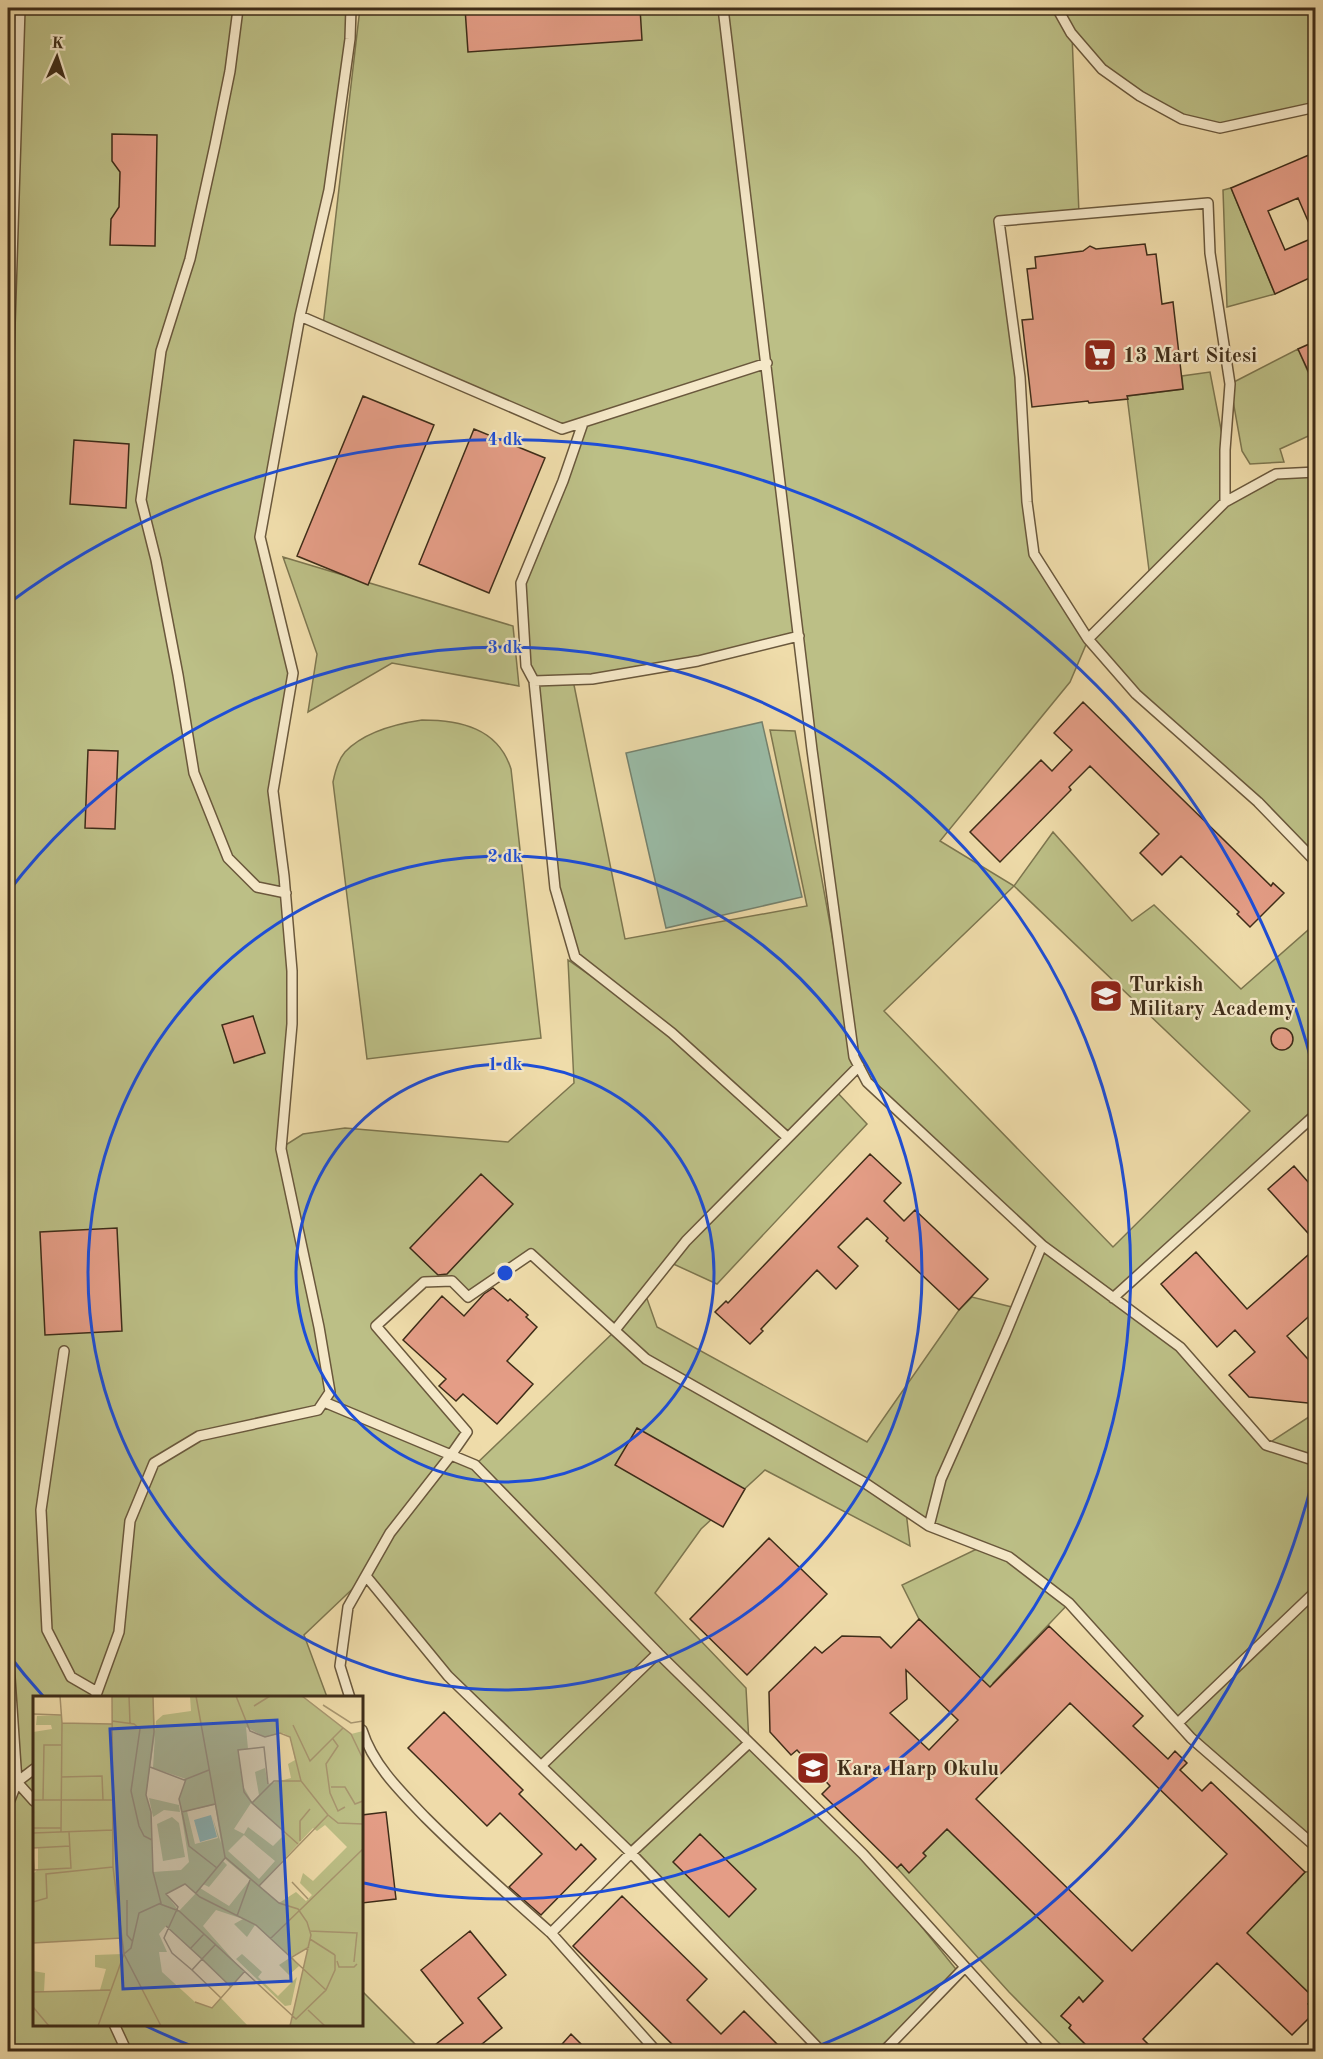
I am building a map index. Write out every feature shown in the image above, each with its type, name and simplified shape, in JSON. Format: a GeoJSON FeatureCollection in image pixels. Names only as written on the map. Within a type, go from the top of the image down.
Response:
{"type":"FeatureCollection","features":[{"type":"Feature","properties":{"kind":"lane"},"geometry":{"type":"LineString","coordinates":[[8,386],[20,8]]}},
{"type":"Feature","properties":{"kind":"lane"},"geometry":{"type":"LineString","coordinates":[[236,8],[238,9],[230,71],[215,145],[189,259],[161,351],[141,500],[156,560],[194,773],[228,858],[257,887],[286,893]]}},
{"type":"Feature","properties":{"kind":"lane"},"geometry":{"type":"LineString","coordinates":[[63,1351],[41,1510],[47,1630],[71,1677],[96,1695],[119,1632],[130,1521],[154,1463],[199,1436],[318,1410],[330,1392],[320,1327],[281,1149],[292,1024],[292,971],[286,893],[273,791],[293,673],[260,537],[300,316],[329,190],[350,39],[351,8]]}},
{"type":"Feature","properties":{"kind":"lane"},"geometry":{"type":"LineString","coordinates":[[723,8],[812,750],[854,1058],[867,1082],[1042,1245],[1180,1347],[1266,1445],[1316,1461]]}},
{"type":"Feature","properties":{"kind":"lane"},"geometry":{"type":"LineString","coordinates":[[1057,8],[1071,33],[1102,69],[1140,96],[1182,119],[1220,128],[1316,107]]}},
{"type":"Feature","properties":{"kind":"lane"},"geometry":{"type":"LineString","coordinates":[[1225,502],[1225,450],[1230,384],[1210,253],[1208,203],[999,221],[1020,377],[1028,502],[1034,554],[1088,639],[1136,694],[1258,802],[1316,862]]}},
{"type":"Feature","properties":{"kind":"lane"},"geometry":{"type":"LineString","coordinates":[[300,316],[562,429],[767,363]]}},
{"type":"Feature","properties":{"kind":"lane"},"geometry":{"type":"LineString","coordinates":[[583,423],[563,482],[521,583],[526,666],[534,681],[555,888],[575,957],[672,1033],[787,1137]]}},
{"type":"Feature","properties":{"kind":"lane"},"geometry":{"type":"LineString","coordinates":[[1088,639],[1225,502],[1276,474],[1316,472]]}},
{"type":"Feature","properties":{"kind":"lane"},"geometry":{"type":"LineString","coordinates":[[534,681],[592,679],[698,661],[799,636]]}},
{"type":"Feature","properties":{"kind":"lane"},"geometry":{"type":"LineString","coordinates":[[615,1330],[686,1241],[859,1066]]}},
{"type":"Feature","properties":{"kind":"lane"},"geometry":{"type":"LineString","coordinates":[[1113,1298],[1316,1114]]}},
{"type":"Feature","properties":{"kind":"lane"},"geometry":{"type":"LineString","coordinates":[[929,1527],[941,1479],[1042,1245]]}},
{"type":"Feature","properties":{"kind":"lane"},"geometry":{"type":"LineString","coordinates":[[349,1696],[340,1666],[348,1607],[390,1533],[467,1432],[376,1326],[424,1282],[452,1281],[468,1297],[531,1254],[646,1359],[865,1483],[929,1527],[1010,1557],[1069,1603],[1191,1738],[1316,1847]]}},
{"type":"Feature","properties":{"kind":"lane"},"geometry":{"type":"LineString","coordinates":[[324,1402],[475,1465],[658,1653],[863,1854],[1042,2052]]}},
{"type":"Feature","properties":{"kind":"lane"},"geometry":{"type":"LineString","coordinates":[[366,1576],[448,1676],[631,1852],[822,2052]]}},
{"type":"Feature","properties":{"kind":"lane"},"geometry":{"type":"LineString","coordinates":[[1178,1723],[1316,1591]]}},
{"type":"Feature","properties":{"kind":"lane"},"geometry":{"type":"LineString","coordinates":[[8,1650],[17,1782],[8,1805]]}},
{"type":"Feature","properties":{"kind":"lane"},"geometry":{"type":"LineString","coordinates":[[542,1766],[658,1653]]}},
{"type":"Feature","properties":{"kind":"lane"},"geometry":{"type":"LineString","coordinates":[[363,1733],[368,1748],[401,1791],[466,1858],[550,1933],[657,2052]]}},
{"type":"Feature","properties":{"kind":"lane"},"geometry":{"type":"LineString","coordinates":[[550,1933],[631,1852],[749,1743]]}},
{"type":"Feature","properties":{"kind":"lane"},"geometry":{"type":"LineString","coordinates":[[17,1782],[33,1770]]}},
{"type":"Feature","properties":{"kind":"lane"},"geometry":{"type":"LineString","coordinates":[[17,1782],[33,1800]]}},
{"type":"Feature","properties":{"kind":"lane"},"geometry":{"type":"LineString","coordinates":[[883,2052],[965,1967]]}},
{"type":"Feature","properties":{"kind":"lane"},"geometry":{"type":"LineString","coordinates":[[114,2026],[127,2052]]}},
{"type":"Feature","properties":{"kind":"green space"},"geometry":{"type":"Polygon","coordinates":[[[8,8],[351,8],[329,190],[260,537],[293,673],[273,791],[292,971],[281,1148],[303,1134],[345,1128],[508,1142],[574,1083],[568,960],[658,1023],[575,957],[555,888],[534,681],[526,666],[521,583],[582,423],[562,429],[323,326],[360,8],[1315,8],[1315,107],[1220,128],[1182,119],[1102,69],[1072,34],[1079,214],[999,221],[1034,554],[1088,639],[1150,578],[1127,396],[1183,389],[1182,376],[1210,372],[1225,450],[1225,502],[1276,474],[1315,472],[1315,862],[1136,694],[1088,640],[1070,682],[940,841],[1014,886],[1053,832],[1132,921],[1154,905],[1241,989],[1315,924],[1315,1114],[1113,1298],[1180,1347],[1266,1445],[1315,1413],[1315,1847],[1191,1738],[1069,1603],[993,1683],[993,1694],[978,1676],[919,1619],[902,1585],[981,1547],[906,1511],[910,1546],[765,1470],[701,1529],[655,1593],[746,1688],[749,1743],[863,1854],[959,1973],[883,2051],[822,2051],[631,1853],[448,1676],[365,1577],[304,1635],[327,1696],[33,1696],[33,2026],[363,2026],[363,1992],[422,2051],[8,2051],[8,1780],[16,1782],[8,1652],[8,8]],[[799,637],[698,661],[573,680],[625,939],[807,906],[770,730],[795,731],[854,1057],[799,637]],[[1014,886],[884,1011],[1113,1247],[1250,1111],[1014,886]],[[859,1066],[835,1090],[867,1124],[717,1284],[669,1262],[645,1293],[657,1327],[867,1442],[959,1310],[972,1297],[1016,1308],[1042,1245],[867,1082],[859,1066]],[[531,1254],[468,1297],[452,1281],[424,1282],[376,1326],[467,1432],[451,1455],[475,1465],[615,1331],[531,1254]]]}},
{"type":"Feature","properties":{"kind":"green space"},"geometry":{"type":"Polygon","coordinates":[[[1231,188],[1275,294],[1227,307],[1223,190],[1231,188]]]}},
{"type":"Feature","properties":{"kind":"green space"},"geometry":{"type":"Polygon","coordinates":[[[1298,349],[1315,388],[1315,433],[1280,449],[1284,462],[1250,464],[1242,451],[1230,384],[1298,349]]]}},
{"type":"Feature","properties":{"kind":"green space"},"geometry":{"type":"Polygon","coordinates":[[[283,557],[513,626],[519,686],[392,663],[308,712],[317,654],[283,557]]]}},
{"type":"Feature","properties":{"kind":"green space"},"geometry":{"type":"Polygon","coordinates":[[[422,720],[463,725],[487,735],[505,755],[511,769],[541,1038],[367,1059],[333,782],[340,759],[361,739],[380,730],[422,720]]]}},
{"type":"Feature","properties":{"kind":"green space"},"geometry":{"type":"Polygon","coordinates":[[[947,1829],[1103,1981],[1083,2002],[1079,1998],[1061,2016],[1071,2025],[1069,2028],[1093,2051],[1067,2051],[1009,1992],[897,1868],[901,1864],[909,1872],[923,1853],[947,1829]]]}},
{"type":"Feature","properties":{"kind":"green space"},"geometry":{"type":"Polygon","coordinates":[[[1315,1871],[1315,2011],[1308,2004],[1314,1998],[1255,1941],[1239,1930],[1250,1929],[1289,1889],[1289,1878],[1295,1883],[1305,1872],[1315,1871]]]}},
{"type":"Feature","properties":{"kind":"shaded area"},"geometry":{"type":"Polygon","coordinates":[[[762,722],[802,897],[666,928],[626,753],[762,722]]]}},
{"type":"Feature","properties":{"kind":"building"},"geometry":{"type":"Polygon","coordinates":[[[465,8],[640,8],[642,40],[468,52],[465,8]]]}},
{"type":"Feature","properties":{"kind":"building"},"geometry":{"type":"Polygon","coordinates":[[[112,134],[157,135],[155,246],[110,245],[111,219],[119,207],[120,172],[112,161],[112,134]]]}},
{"type":"Feature","properties":{"kind":"building"},"geometry":{"type":"Polygon","coordinates":[[[1316,152],[1316,275],[1275,294],[1231,188],[1316,152]],[[1298,198],[1268,211],[1285,250],[1315,237],[1298,198]]]}},
{"type":"Feature","properties":{"kind":"building"},"geometry":{"type":"Polygon","coordinates":[[[1145,244],[1147,255],[1156,254],[1162,304],[1173,302],[1183,389],[1127,396],[1128,399],[1032,407],[1022,320],[1033,319],[1027,269],[1036,268],[1035,257],[1083,251],[1090,246],[1096,249],[1145,244]]]}},
{"type":"Feature","properties":{"kind":"building"},"geometry":{"type":"Polygon","coordinates":[[[1316,341],[1316,388],[1298,349],[1316,341]]]}},
{"type":"Feature","properties":{"kind":"building"},"geometry":{"type":"Polygon","coordinates":[[[363,396],[434,425],[368,585],[297,556],[363,396]]]}},
{"type":"Feature","properties":{"kind":"building"},"geometry":{"type":"Polygon","coordinates":[[[474,429],[545,458],[489,593],[419,564],[474,429]]]}},
{"type":"Feature","properties":{"kind":"building"},"geometry":{"type":"Polygon","coordinates":[[[74,440],[129,444],[126,508],[70,504],[74,440]]]}},
{"type":"Feature","properties":{"kind":"building"},"geometry":{"type":"Polygon","coordinates":[[[1083,702],[1271,886],[1273,883],[1284,893],[1250,927],[1237,914],[1239,912],[1181,856],[1162,875],[1140,853],[1159,834],[1090,766],[1069,787],[1071,790],[1000,862],[970,832],[1041,760],[1052,771],[1072,750],[1054,733],[1083,702]]]}},
{"type":"Feature","properties":{"kind":"building"},"geometry":{"type":"Polygon","coordinates":[[[88,750],[118,751],[115,829],[85,828],[88,750]]]}},
{"type":"Feature","properties":{"kind":"building"},"geometry":{"type":"Polygon","coordinates":[[[253,1016],[265,1053],[234,1063],[222,1025],[253,1016]]]}},
{"type":"Feature","properties":{"kind":"building"},"geometry":{"type":"Polygon","coordinates":[[[1282,1028],[1290,1031],[1293,1039],[1290,1047],[1282,1050],[1274,1047],[1271,1039],[1274,1031],[1282,1028]]]}},
{"type":"Feature","properties":{"kind":"building"},"geometry":{"type":"Polygon","coordinates":[[[870,1154],[901,1183],[884,1201],[904,1221],[915,1210],[988,1279],[959,1310],[886,1241],[888,1238],[867,1218],[838,1247],[858,1266],[836,1289],[817,1270],[761,1329],[763,1331],[750,1344],[715,1312],[726,1301],[728,1303],[870,1154]]]}},
{"type":"Feature","properties":{"kind":"building"},"geometry":{"type":"Polygon","coordinates":[[[1294,1166],[1316,1191],[1316,1242],[1268,1189],[1294,1166]]]}},
{"type":"Feature","properties":{"kind":"building"},"geometry":{"type":"Polygon","coordinates":[[[481,1174],[513,1204],[447,1274],[438,1275],[410,1248],[481,1174]]]}},
{"type":"Feature","properties":{"kind":"building"},"geometry":{"type":"Polygon","coordinates":[[[117,1228],[122,1331],[45,1335],[40,1232],[117,1228]]]}},
{"type":"Feature","properties":{"kind":"building"},"geometry":{"type":"Polygon","coordinates":[[[1316,1248],[1316,1310],[1287,1336],[1316,1368],[1316,1397],[1308,1403],[1249,1397],[1229,1375],[1255,1352],[1235,1330],[1217,1347],[1161,1284],[1196,1252],[1247,1309],[1316,1248]]]}},
{"type":"Feature","properties":{"kind":"building"},"geometry":{"type":"Polygon","coordinates":[[[493,1288],[508,1301],[510,1299],[528,1315],[526,1317],[537,1327],[507,1361],[533,1384],[497,1424],[463,1394],[456,1401],[439,1386],[446,1379],[403,1340],[442,1296],[464,1316],[484,1294],[493,1288]]]}},
{"type":"Feature","properties":{"kind":"building"},"geometry":{"type":"Polygon","coordinates":[[[637,1428],[745,1489],[723,1527],[615,1465],[637,1428]]]}},
{"type":"Feature","properties":{"kind":"building"},"geometry":{"type":"Polygon","coordinates":[[[769,1538],[827,1594],[747,1675],[690,1619],[769,1538]]]}},
{"type":"Feature","properties":{"kind":"building"},"geometry":{"type":"Polygon","coordinates":[[[919,1619],[990,1687],[1049,1626],[1143,1716],[1133,1726],[1168,1759],[1175,1751],[1187,1763],[1180,1770],[1202,1791],[1211,1782],[1305,1872],[1247,1933],[1314,1998],[1308,2004],[1316,2011],[1292,2035],[1217,1963],[1143,2039],[1156,2052],[1093,2052],[1069,2028],[1071,2025],[1061,2016],[1079,1997],[1083,2002],[1103,1981],[947,1829],[923,1853],[926,1856],[909,1873],[901,1864],[897,1868],[822,1794],[830,1786],[797,1750],[791,1755],[770,1732],[769,1692],[815,1647],[822,1653],[842,1636],[880,1637],[891,1648],[919,1619]],[[906,1670],[907,1699],[890,1713],[929,1750],[958,1720],[906,1670]],[[1070,1703],[976,1799],[1132,1951],[1227,1854],[1070,1703]]]}},
{"type":"Feature","properties":{"kind":"building"},"geometry":{"type":"Polygon","coordinates":[[[444,1712],[523,1790],[519,1794],[576,1850],[581,1844],[596,1859],[541,1915],[509,1887],[542,1854],[500,1813],[487,1826],[408,1748],[444,1712]]]}},
{"type":"Feature","properties":{"kind":"building"},"geometry":{"type":"Polygon","coordinates":[[[386,1812],[396,1899],[363,1903],[363,1815],[386,1812]]]}},
{"type":"Feature","properties":{"kind":"building"},"geometry":{"type":"Polygon","coordinates":[[[700,1834],[756,1889],[729,1917],[673,1862],[700,1834]]]}},
{"type":"Feature","properties":{"kind":"building"},"geometry":{"type":"Polygon","coordinates":[[[622,1896],[707,1979],[687,2000],[721,2034],[744,2011],[785,2052],[680,2052],[573,1946],[622,1896]]]}},
{"type":"Feature","properties":{"kind":"building"},"geometry":{"type":"Polygon","coordinates":[[[470,1931],[506,1975],[478,1998],[502,2028],[472,2052],[426,2052],[463,2023],[421,1970],[470,1931]]]}},
{"type":"Feature","properties":{"kind":"building"},"geometry":{"type":"Polygon","coordinates":[[[571,2034],[589,2052],[555,2052],[571,2034]]]}},
{"type":"Feature","properties":{"kind":"place","name":"13 Mart Sitesi"},"geometry":{"type":"Point","coordinates":[1100,355]}},
{"type":"Feature","properties":{"kind":"place","name":"Turkish Military Academy"},"geometry":{"type":"Point","coordinates":[1106,996]}},
{"type":"Feature","properties":{"kind":"place","name":"Kara Harp Okulu"},"geometry":{"type":"Point","coordinates":[813,1768]}}]}
